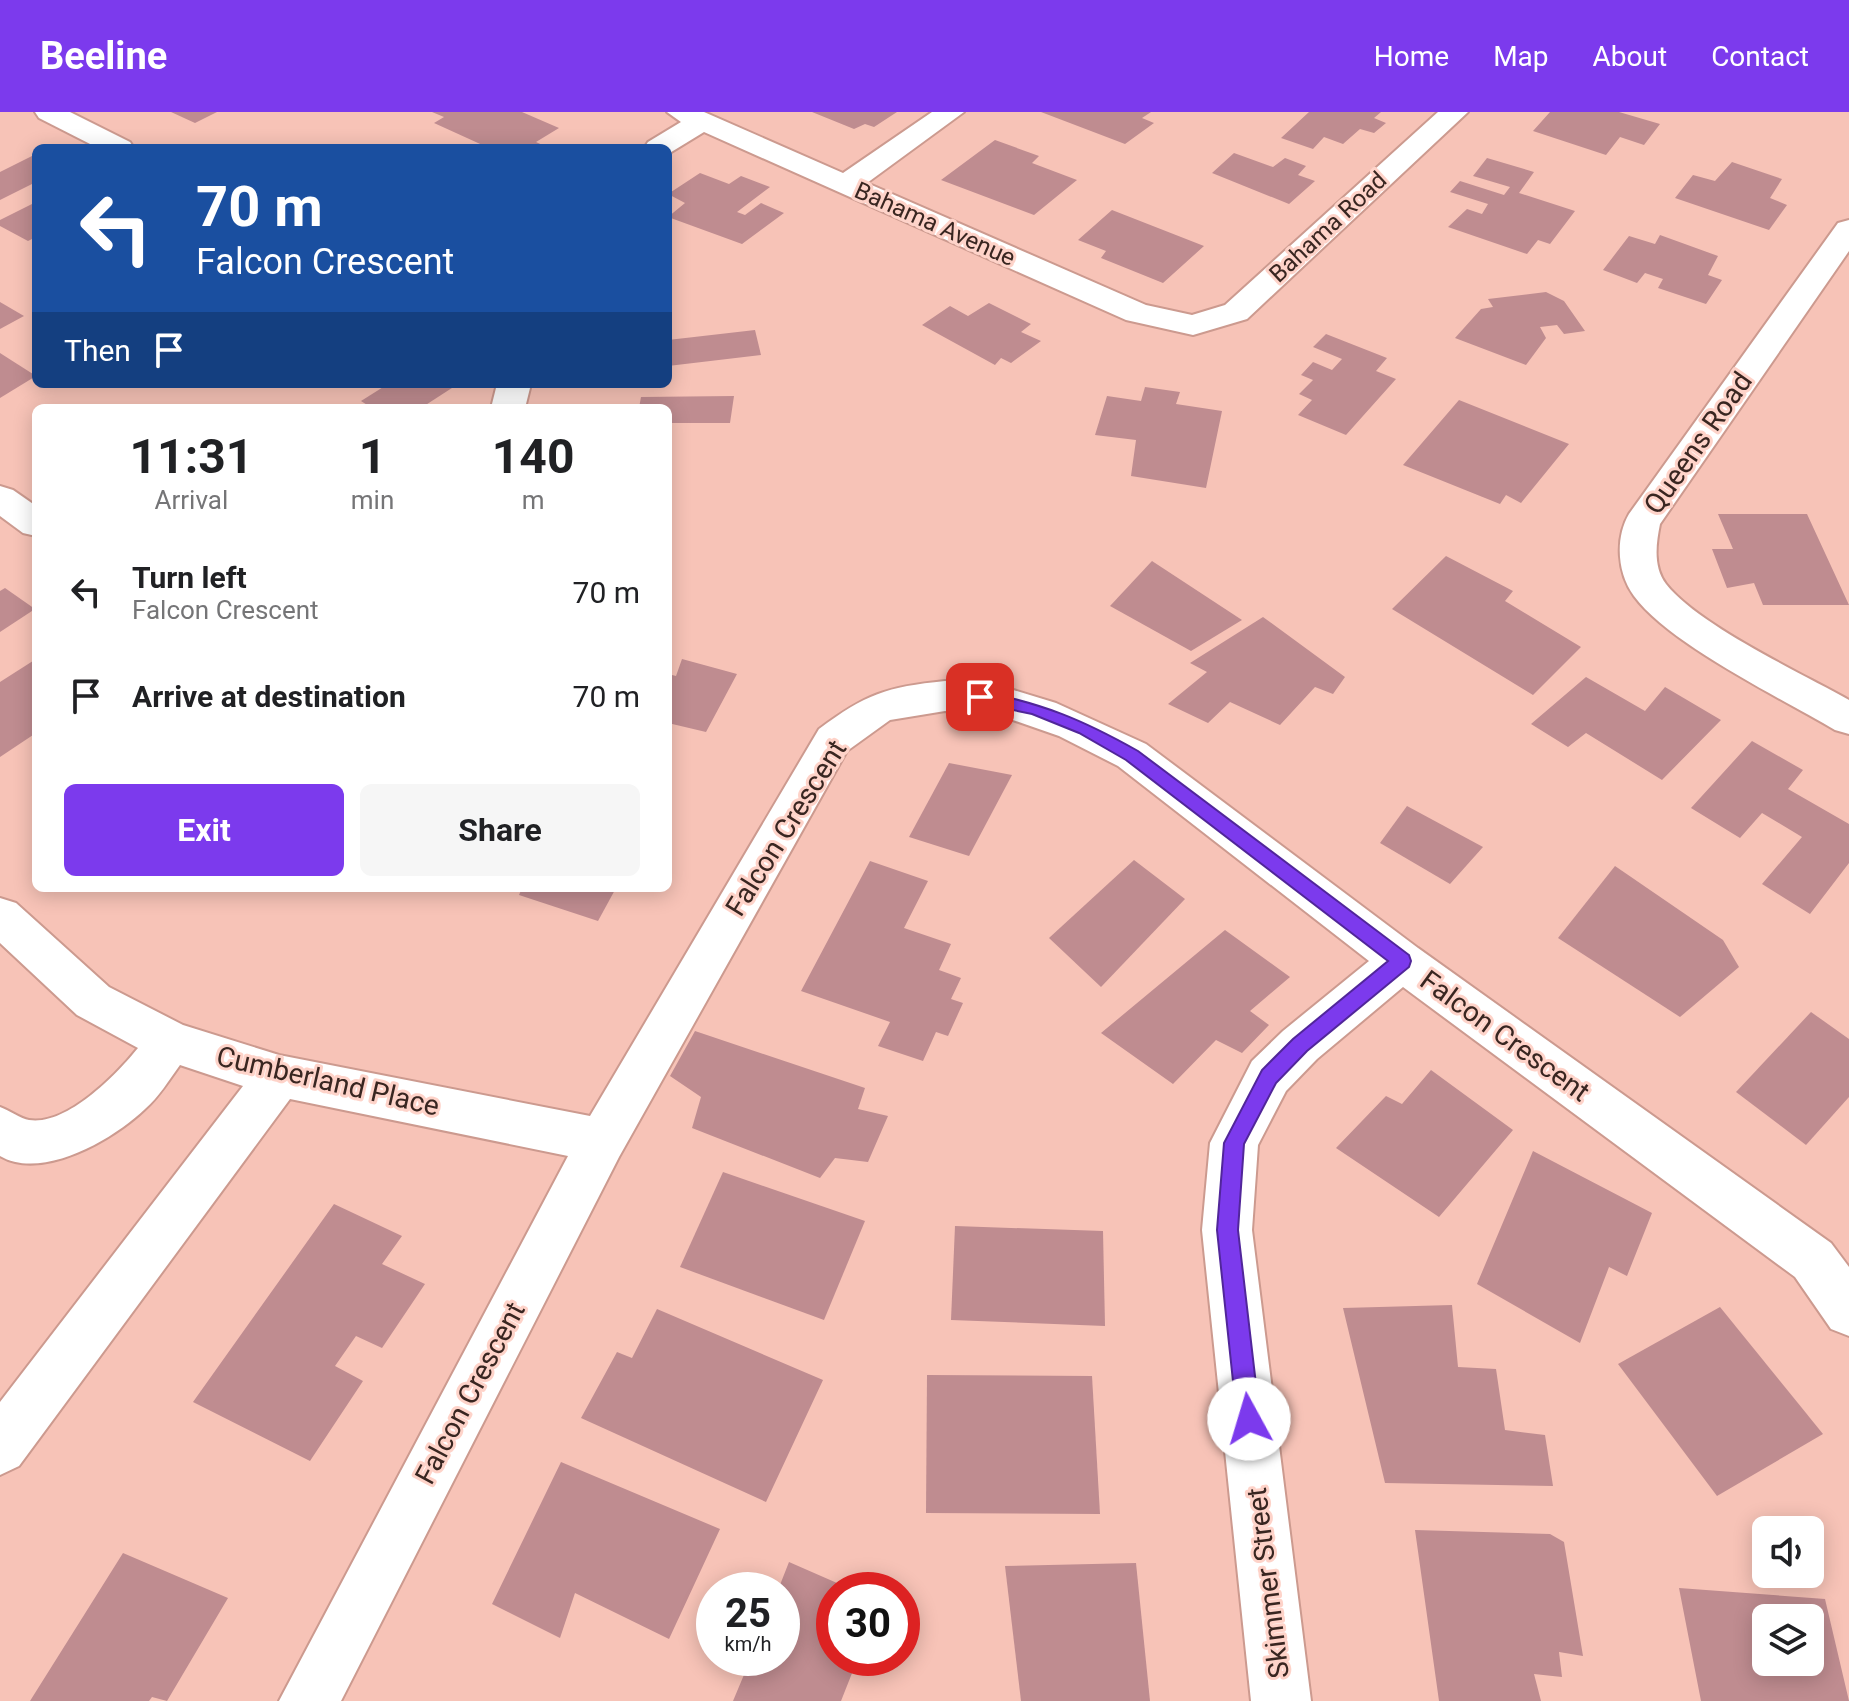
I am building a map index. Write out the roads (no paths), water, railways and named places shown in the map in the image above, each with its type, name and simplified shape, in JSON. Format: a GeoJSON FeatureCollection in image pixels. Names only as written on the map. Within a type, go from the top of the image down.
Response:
{"type":"FeatureCollection","features":[{"type":"Feature","properties":{"kind":"street"},"geometry":{"type":"LineString","coordinates":[[49,112],[112,144]]}},
{"type":"Feature","properties":{"kind":"street"},"geometry":{"type":"LineString","coordinates":[[846,184],[950,112]]}},
{"type":"Feature","properties":{"kind":"street","name":"Bahama Road"},"geometry":{"type":"LineString","coordinates":[[1193,325],[1236,312],[1454,112]]}},
{"type":"Feature","properties":{"kind":"street"},"geometry":{"type":"LineString","coordinates":[[662,144],[692,116]]}},
{"type":"Feature","properties":{"kind":"street","name":"Bahama Avenue"},"geometry":{"type":"LineString","coordinates":[[692,116],[1137,313],[1193,325]]}},
{"type":"Feature","properties":{"kind":"street","name":"Queens Road"},"geometry":{"type":"LineString","coordinates":[[1849,229],[1642,523],[1636,551],[1648,589],[1695,630],[1849,719]]}},
{"type":"Feature","properties":{"kind":"street"},"geometry":{"type":"LineString","coordinates":[[0,498],[32,521]]}},
{"type":"Feature","properties":{"kind":"street","name":"Falcon Crescent"},"geometry":{"type":"LineString","coordinates":[[309,1701],[602,1141],[833,740],[876,708],[924,698],[980,697],[1035,708],[1097,735],[1132,755],[1402,961],[1813,1260],[1849,1311]]}},
{"type":"Feature","properties":{"kind":"street","name":"Cumberland Place"},"geometry":{"type":"LineString","coordinates":[[0,916],[93,1001],[171,1042],[279,1076],[602,1141]]}},
{"type":"Feature","properties":{"kind":"street","name":"Skimmer Street"},"geometry":{"type":"LineString","coordinates":[[1281,1701],[1227,1230],[1234,1143],[1269,1076],[1300,1045],[1402,961]]}},
{"type":"Feature","properties":{"kind":"street"},"geometry":{"type":"LineString","coordinates":[[0,1129],[21,1143],[52,1140],[108,1112],[131,1092],[171,1042]]}},
{"type":"Feature","properties":{"kind":"street"},"geometry":{"type":"LineString","coordinates":[[0,1447],[279,1076]]}}]}
